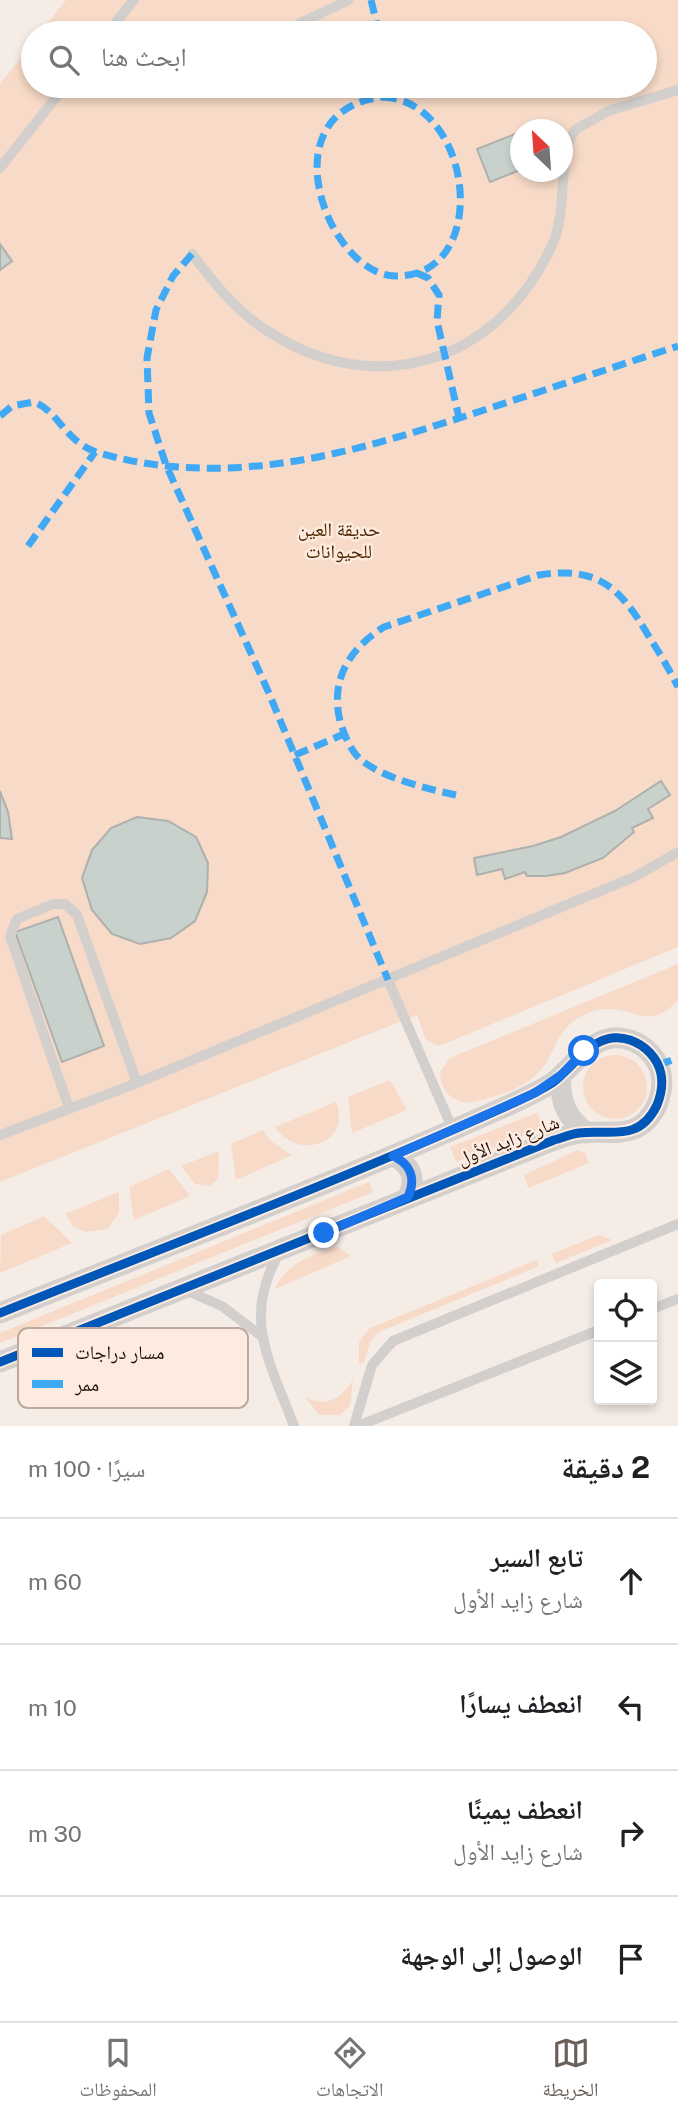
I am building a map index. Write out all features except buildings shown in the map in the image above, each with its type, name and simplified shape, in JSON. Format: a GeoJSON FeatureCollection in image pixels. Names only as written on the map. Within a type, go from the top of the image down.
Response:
{"type":"FeatureCollection","features":[{"type":"Feature","properties":{"kind":"street","name":"شارع زايد الأول"},"geometry":{"type":"LineString","coordinates":[[0,1313],[453,1130],[535,1093],[561,1075],[584,1051],[606,1040],[620,1038],[644,1047],[658,1065],[662,1075],[661,1095],[649,1117],[628,1131],[616,1134],[587,1133],[554,1140],[408,1197],[280,1252],[180,1288],[83,1328]]}},
{"type":"Feature","properties":{"kind":"street"},"geometry":{"type":"LineString","coordinates":[[561,1075],[562,1102],[568,1114],[587,1133]]}},
{"type":"Feature","properties":{"kind":"street"},"geometry":{"type":"LineString","coordinates":[[393,1156],[407,1165],[411,1173],[413,1181],[408,1197]]}},
{"type":"Feature","properties":{"kind":"street","name":"شارع زايد الأول"},"geometry":{"type":"LineString","coordinates":[[0,1362],[18,1355]]}},
{"type":"Feature","properties":{"kind":"lane"},"geometry":{"type":"LineString","coordinates":[[117,21],[134,0]]}},
{"type":"Feature","properties":{"kind":"lane"},"geometry":{"type":"LineString","coordinates":[[325,0],[330,12]]}},
{"type":"Feature","properties":{"kind":"lane"},"geometry":{"type":"LineString","coordinates":[[308,21],[349,0]]}},
{"type":"Feature","properties":{"kind":"lane"},"geometry":{"type":"LineString","coordinates":[[657,96],[678,90]]}},
{"type":"Feature","properties":{"kind":"lane"},"geometry":{"type":"LineString","coordinates":[[0,168],[55,98]]}},
{"type":"Feature","properties":{"kind":"lane"},"geometry":{"type":"LineString","coordinates":[[192,254],[232,303],[267,331],[290,343],[336,361],[362,366],[390,367],[445,356],[484,333],[501,318],[543,262],[554,242],[561,217],[566,154],[575,130],[608,111],[651,98]]}},
{"type":"Feature","properties":{"kind":"lane"},"geometry":{"type":"LineString","coordinates":[[0,1135],[137,1083],[388,980],[634,877],[678,852]]}},
{"type":"Feature","properties":{"kind":"lane"},"geometry":{"type":"LineString","coordinates":[[69,1108],[10,936],[17,919],[54,904],[65,904],[77,915],[137,1083]]}},
{"type":"Feature","properties":{"kind":"lane"},"geometry":{"type":"LineString","coordinates":[[388,980],[453,1130]]}},
{"type":"Feature","properties":{"kind":"lane"},"geometry":{"type":"LineString","coordinates":[[356,1426],[372,1365],[393,1341],[641,1242],[678,1224]]}},
{"type":"Feature","properties":{"kind":"lane"},"geometry":{"type":"LineString","coordinates":[[280,1252],[261,1291],[260,1335],[294,1426]]}},
{"type":"Feature","properties":{"kind":"lane"},"geometry":{"type":"LineString","coordinates":[[180,1288],[222,1306],[260,1335]]}},
{"type":"Feature","properties":{"kind":"lane"},"geometry":{"type":"LineString","coordinates":[[657,1307],[678,1299]]}},
{"type":"Feature","properties":{"kind":"lane"},"geometry":{"type":"LineString","coordinates":[[356,1426],[594,1332]]}},
{"type":"Feature","properties":{"kind":"green space","name":"حديقة العين للحيوانات"},"geometry":{"type":"Polygon","coordinates":[[[66,0],[678,0],[678,947],[439,1046],[426,1040],[417,1015],[0,1182],[0,84],[21,57],[21,98],[657,98],[657,21],[49,21],[66,0]]]}},
{"type":"Feature","properties":{"kind":"green space"},"geometry":{"type":"Polygon","coordinates":[[[678,964],[678,1000],[666,1011],[655,1016],[614,1009],[588,1013],[562,1033],[537,1074],[504,1093],[467,1103],[455,1099],[444,1088],[440,1072],[450,1058],[678,964]]]}},
{"type":"Feature","properties":{"kind":"green space"},"geometry":{"type":"Polygon","coordinates":[[[615,1055],[627,1057],[638,1064],[645,1075],[645,1099],[638,1110],[627,1117],[615,1119],[603,1117],[592,1110],[585,1099],[583,1087],[585,1075],[592,1064],[603,1057],[615,1055]]]}},
{"type":"Feature","properties":{"kind":"green space"},"geometry":{"type":"Polygon","coordinates":[[[390,1080],[407,1110],[352,1133],[348,1097],[390,1080]]]}},
{"type":"Feature","properties":{"kind":"green space"},"geometry":{"type":"Polygon","coordinates":[[[336,1102],[339,1116],[337,1128],[330,1137],[320,1143],[297,1144],[285,1138],[275,1127],[336,1102]]]}},
{"type":"Feature","properties":{"kind":"green space"},"geometry":{"type":"Polygon","coordinates":[[[537,1113],[543,1128],[456,1162],[450,1147],[537,1113]]]}},
{"type":"Feature","properties":{"kind":"green space"},"geometry":{"type":"Polygon","coordinates":[[[263,1130],[272,1142],[292,1155],[236,1180],[231,1144],[263,1130]]]}},
{"type":"Feature","properties":{"kind":"green space"},"geometry":{"type":"Polygon","coordinates":[[[578,1150],[585,1153],[589,1163],[528,1188],[524,1175],[578,1150]]]}},
{"type":"Feature","properties":{"kind":"green space"},"geometry":{"type":"Polygon","coordinates":[[[219,1151],[218,1178],[210,1186],[195,1184],[181,1166],[219,1151]]]}},
{"type":"Feature","properties":{"kind":"green space"},"geometry":{"type":"Polygon","coordinates":[[[169,1169],[190,1196],[134,1220],[129,1187],[169,1169]]]}},
{"type":"Feature","properties":{"kind":"green space"},"geometry":{"type":"Polygon","coordinates":[[[369,1182],[373,1192],[37,1328],[18,1328],[18,1336],[0,1343],[0,1333],[369,1182]]]}},
{"type":"Feature","properties":{"kind":"green space"},"geometry":{"type":"Polygon","coordinates":[[[119,1192],[119,1213],[107,1229],[85,1232],[73,1226],[65,1214],[119,1192]]]}},
{"type":"Feature","properties":{"kind":"green space"},"geometry":{"type":"Polygon","coordinates":[[[44,1216],[72,1243],[0,1273],[1,1235],[44,1216]]]}},
{"type":"Feature","properties":{"kind":"green space"},"geometry":{"type":"Polygon","coordinates":[[[599,1235],[612,1240],[556,1263],[552,1254],[599,1235]]]}},
{"type":"Feature","properties":{"kind":"green space"},"geometry":{"type":"Polygon","coordinates":[[[338,1247],[351,1256],[275,1289],[286,1273],[301,1261],[338,1247]]]}},
{"type":"Feature","properties":{"kind":"green space"},"geometry":{"type":"Polygon","coordinates":[[[537,1260],[539,1266],[379,1332],[370,1342],[364,1363],[359,1364],[359,1342],[370,1328],[537,1260]]]}},
{"type":"Feature","properties":{"kind":"green space"},"geometry":{"type":"Polygon","coordinates":[[[353,1380],[350,1405],[340,1415],[319,1415],[305,1397],[320,1402],[332,1400],[353,1380]]]}},
{"type":"Feature","properties":{"kind":"marked path"},"geometry":{"type":"LineString","coordinates":[[371,0],[376,21]]}},
{"type":"Feature","properties":{"kind":"marked path"},"geometry":{"type":"LineString","coordinates":[[380,98],[347,108],[326,130],[317,159],[320,191],[330,222],[348,249],[370,268],[395,276],[426,269],[447,249],[458,221],[460,189],[453,156],[437,127],[414,106],[386,98]]}},
{"type":"Feature","properties":{"kind":"marked path"},"geometry":{"type":"LineString","coordinates":[[192,254],[173,276],[156,310],[147,358],[149,413],[166,465],[268,691],[388,980]]}},
{"type":"Feature","properties":{"kind":"marked path"},"geometry":{"type":"LineString","coordinates":[[417,273],[428,278],[439,295],[437,321],[459,418]]}},
{"type":"Feature","properties":{"kind":"marked path"},"geometry":{"type":"LineString","coordinates":[[0,416],[12,406],[34,402],[50,412],[78,442],[99,453],[149,464],[198,468],[247,467],[295,461],[391,439],[678,346]]}},
{"type":"Feature","properties":{"kind":"marked path"},"geometry":{"type":"LineString","coordinates":[[28,546],[95,452]]}},
{"type":"Feature","properties":{"kind":"marked path"},"geometry":{"type":"LineString","coordinates":[[456,795],[419,786],[380,772],[360,759],[345,736],[338,706],[340,679],[361,645],[384,627],[539,575],[559,573],[592,577],[616,593],[638,618],[678,687]]}},
{"type":"Feature","properties":{"kind":"marked path"},"geometry":{"type":"LineString","coordinates":[[295,755],[344,734]]}},
{"type":"Feature","properties":{"kind":"marked path"},"geometry":{"type":"LineString","coordinates":[[658,1065],[678,1058]]}},
{"type":"Feature","properties":{"kind":"cycle path"},"geometry":{"type":"LineString","coordinates":[[0,1313],[319,1186],[509,1105],[552,1083],[586,1051],[606,1039],[636,1042],[646,1049],[657,1063],[662,1078],[657,1105],[650,1117],[633,1130],[579,1133],[554,1140],[85,1328]]}},
{"type":"Feature","properties":{"kind":"cycle path"},"geometry":{"type":"LineString","coordinates":[[0,1362],[18,1355]]}},
{"type":"Feature","properties":{"kind":"route"},"geometry":{"type":"LineString","coordinates":[[324,1233],[408,1197],[413,1181],[411,1173],[407,1165],[393,1156],[535,1093],[553,1082],[584,1051]]}}]}
